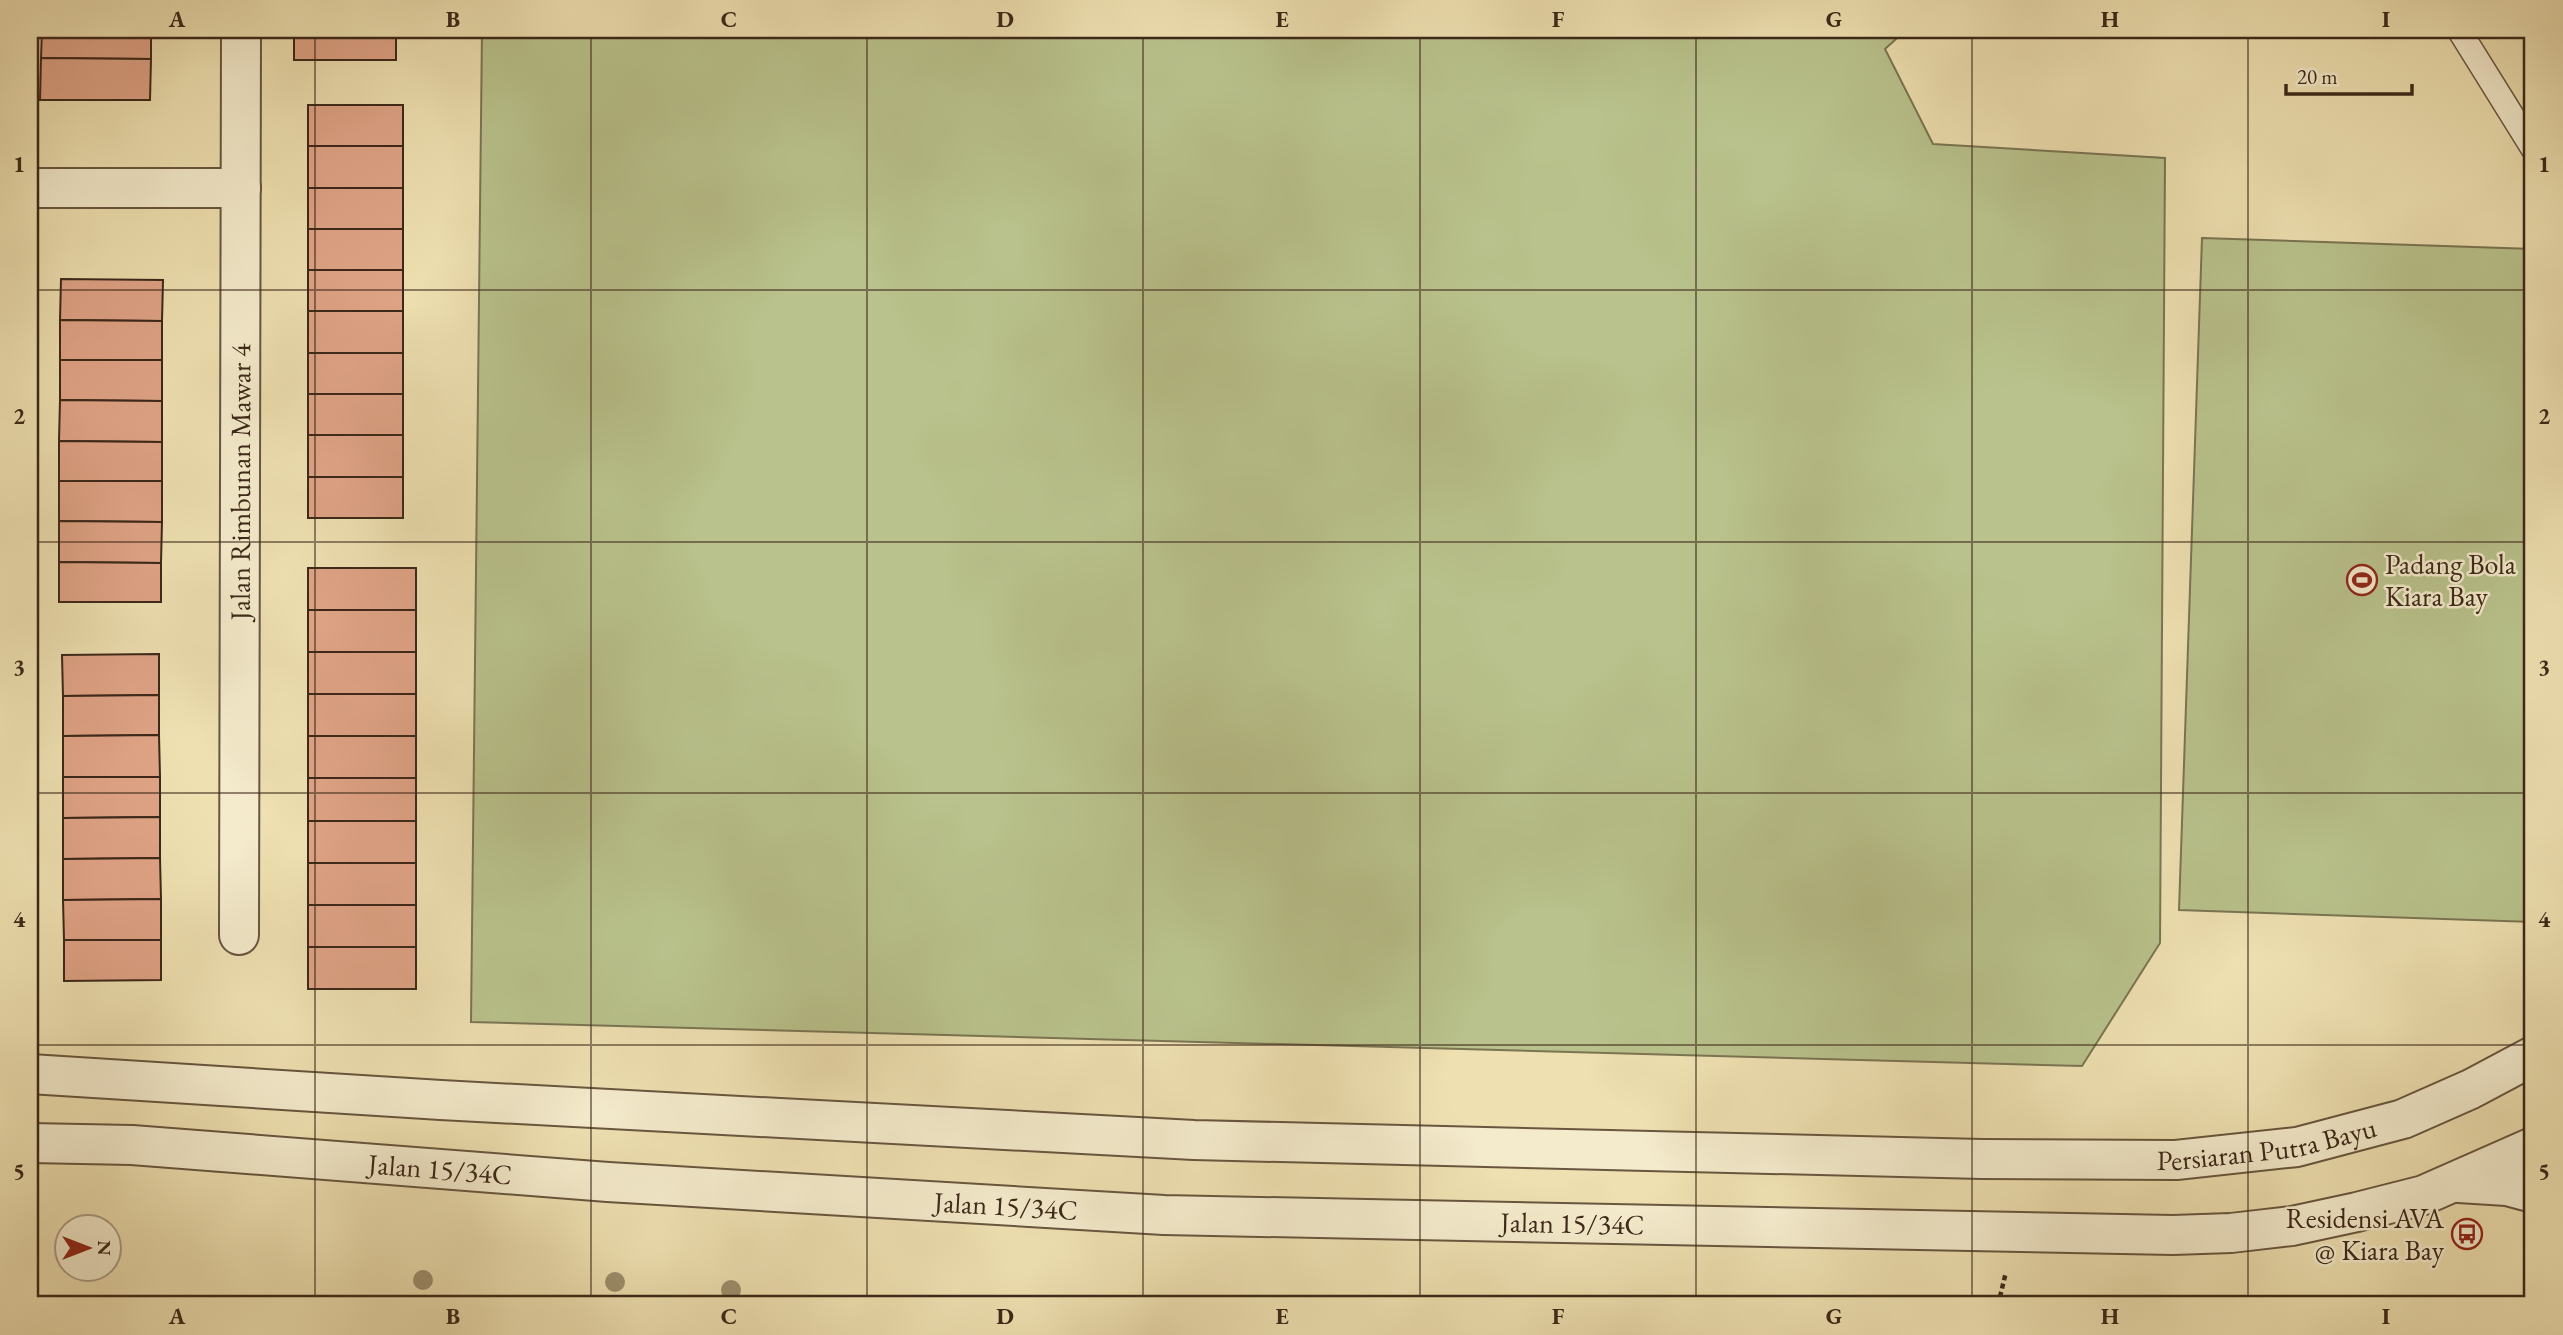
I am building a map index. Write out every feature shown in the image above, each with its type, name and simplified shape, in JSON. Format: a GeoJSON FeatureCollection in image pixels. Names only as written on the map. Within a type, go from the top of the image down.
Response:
{"type":"FeatureCollection","features":[{"type":"Feature","properties":{"kind":"street","name":"Jalan Rimbunan Mawar 4"},"geometry":{"type":"LineString","coordinates":[[239,935],[241,30]]}},
{"type":"Feature","properties":{"kind":"street"},"geometry":{"type":"LineString","coordinates":[[30,188],[241,188]]}},
{"type":"Feature","properties":{"kind":"street","name":"Persiaran Putra Bayu"},"geometry":{"type":"LineString","coordinates":[[30,1074],[441,1100],[1194,1140],[1982,1159],[2176,1160],[2297,1147],[2403,1119],[2472,1089],[2533,1056]]}},
{"type":"Feature","properties":{"kind":"street","name":"Jalan 15/34C"},"geometry":{"type":"LineString","coordinates":[[30,1143],[132,1145],[608,1182],[1164,1214],[2173,1235],[2231,1233],[2292,1226],[2424,1195],[2454,1182]]}},
{"type":"Feature","properties":{"kind":"street"},"geometry":{"type":"LineString","coordinates":[[2454,1182],[2533,1147]]}},
{"type":"Feature","properties":{"kind":"street"},"geometry":{"type":"LineString","coordinates":[[2454,1182],[2507,1186],[2533,1193]]}},
{"type":"Feature","properties":{"kind":"lane"},"geometry":{"type":"LineString","coordinates":[[2459,30],[2533,149]]}},
{"type":"Feature","properties":{"kind":"green space"},"geometry":{"type":"Polygon","coordinates":[[[482,30],[1906,30],[1885,49],[1933,144],[2165,158],[2160,943],[2082,1066],[471,1022],[482,30]]]}},
{"type":"Feature","properties":{"kind":"green space","name":"Padang Bola Kiara Bay"},"geometry":{"type":"Polygon","coordinates":[[[2202,238],[2533,249],[2533,922],[2179,910],[2202,238]]]}},
{"type":"Feature","properties":{"kind":"building"},"geometry":{"type":"Polygon","coordinates":[[[42,30],[151,30],[151,59],[41,58],[42,30]]]}},
{"type":"Feature","properties":{"kind":"building"},"geometry":{"type":"Polygon","coordinates":[[[294,30],[396,30],[396,60],[294,60],[294,30]]]}},
{"type":"Feature","properties":{"kind":"building"},"geometry":{"type":"Polygon","coordinates":[[[41,58],[151,59],[150,100],[40,100],[41,58]]]}},
{"type":"Feature","properties":{"kind":"building"},"geometry":{"type":"Polygon","coordinates":[[[308,105],[403,105],[403,146],[308,146],[308,105]]]}},
{"type":"Feature","properties":{"kind":"building"},"geometry":{"type":"Polygon","coordinates":[[[308,146],[403,146],[403,188],[308,188],[308,146]]]}},
{"type":"Feature","properties":{"kind":"building"},"geometry":{"type":"Polygon","coordinates":[[[308,188],[403,188],[403,229],[308,229],[308,188]]]}},
{"type":"Feature","properties":{"kind":"building"},"geometry":{"type":"Polygon","coordinates":[[[308,229],[403,229],[403,270],[308,270],[308,229]]]}},
{"type":"Feature","properties":{"kind":"building"},"geometry":{"type":"Polygon","coordinates":[[[308,270],[403,270],[403,311],[308,311],[308,270]]]}},
{"type":"Feature","properties":{"kind":"building"},"geometry":{"type":"Polygon","coordinates":[[[61,279],[163,280],[162,321],[60,320],[61,279]]]}},
{"type":"Feature","properties":{"kind":"building"},"geometry":{"type":"Polygon","coordinates":[[[308,311],[403,311],[403,353],[308,353],[308,311]]]}},
{"type":"Feature","properties":{"kind":"building"},"geometry":{"type":"Polygon","coordinates":[[[60,320],[162,321],[162,360],[60,360],[60,320]]]}},
{"type":"Feature","properties":{"kind":"building"},"geometry":{"type":"Polygon","coordinates":[[[308,353],[403,353],[403,394],[308,394],[308,353]]]}},
{"type":"Feature","properties":{"kind":"building"},"geometry":{"type":"Polygon","coordinates":[[[60,360],[162,360],[162,401],[60,400],[60,360]]]}},
{"type":"Feature","properties":{"kind":"building"},"geometry":{"type":"Polygon","coordinates":[[[308,394],[403,394],[403,435],[308,435],[308,394]]]}},
{"type":"Feature","properties":{"kind":"building"},"geometry":{"type":"Polygon","coordinates":[[[60,400],[162,401],[162,442],[59,441],[60,400]]]}},
{"type":"Feature","properties":{"kind":"building"},"geometry":{"type":"Polygon","coordinates":[[[308,435],[403,435],[403,477],[308,477],[308,435]]]}},
{"type":"Feature","properties":{"kind":"building"},"geometry":{"type":"Polygon","coordinates":[[[59,441],[162,442],[162,481],[59,481],[59,441]]]}},
{"type":"Feature","properties":{"kind":"building"},"geometry":{"type":"Polygon","coordinates":[[[308,477],[403,477],[403,518],[308,518],[308,477]]]}},
{"type":"Feature","properties":{"kind":"building"},"geometry":{"type":"Polygon","coordinates":[[[59,481],[162,481],[162,522],[59,521],[59,481]]]}},
{"type":"Feature","properties":{"kind":"building"},"geometry":{"type":"Polygon","coordinates":[[[59,521],[162,522],[161,563],[59,562],[59,521]]]}},
{"type":"Feature","properties":{"kind":"building"},"geometry":{"type":"Polygon","coordinates":[[[59,562],[161,563],[161,602],[59,602],[59,562]]]}},
{"type":"Feature","properties":{"kind":"building"},"geometry":{"type":"Polygon","coordinates":[[[308,568],[416,568],[416,610],[308,610],[308,568]]]}},
{"type":"Feature","properties":{"kind":"building"},"geometry":{"type":"Polygon","coordinates":[[[308,610],[416,610],[416,652],[308,652],[308,610]]]}},
{"type":"Feature","properties":{"kind":"building"},"geometry":{"type":"Polygon","coordinates":[[[308,652],[416,652],[416,694],[308,694],[308,652]]]}},
{"type":"Feature","properties":{"kind":"building"},"geometry":{"type":"Polygon","coordinates":[[[159,654],[159,695],[63,696],[62,655],[159,654]]]}},
{"type":"Feature","properties":{"kind":"building"},"geometry":{"type":"Polygon","coordinates":[[[308,694],[416,694],[416,736],[308,736],[308,694]]]}},
{"type":"Feature","properties":{"kind":"building"},"geometry":{"type":"Polygon","coordinates":[[[159,695],[159,735],[63,736],[63,696],[159,695]]]}},
{"type":"Feature","properties":{"kind":"building"},"geometry":{"type":"Polygon","coordinates":[[[159,735],[160,777],[63,777],[63,736],[159,735]]]}},
{"type":"Feature","properties":{"kind":"building"},"geometry":{"type":"Polygon","coordinates":[[[308,736],[416,736],[416,778],[308,778],[308,736]]]}},
{"type":"Feature","properties":{"kind":"building"},"geometry":{"type":"Polygon","coordinates":[[[63,777],[160,777],[160,817],[63,818],[63,777]]]}},
{"type":"Feature","properties":{"kind":"building"},"geometry":{"type":"Polygon","coordinates":[[[308,778],[416,778],[416,821],[308,821],[308,778]]]}},
{"type":"Feature","properties":{"kind":"building"},"geometry":{"type":"Polygon","coordinates":[[[160,817],[160,858],[63,859],[63,818],[160,817]]]}},
{"type":"Feature","properties":{"kind":"building"},"geometry":{"type":"Polygon","coordinates":[[[308,821],[416,821],[416,863],[308,863],[308,821]]]}},
{"type":"Feature","properties":{"kind":"building"},"geometry":{"type":"Polygon","coordinates":[[[160,858],[161,899],[63,900],[63,859],[160,858]]]}},
{"type":"Feature","properties":{"kind":"building"},"geometry":{"type":"Polygon","coordinates":[[[308,863],[416,863],[416,905],[308,905],[308,863]]]}},
{"type":"Feature","properties":{"kind":"building"},"geometry":{"type":"Polygon","coordinates":[[[161,899],[161,940],[64,940],[63,900],[161,899]]]}},
{"type":"Feature","properties":{"kind":"building"},"geometry":{"type":"Polygon","coordinates":[[[308,905],[416,905],[416,947],[308,947],[308,905]]]}},
{"type":"Feature","properties":{"kind":"building"},"geometry":{"type":"Polygon","coordinates":[[[64,940],[161,940],[161,980],[64,981],[64,940]]]}},
{"type":"Feature","properties":{"kind":"building"},"geometry":{"type":"Polygon","coordinates":[[[308,947],[416,947],[416,989],[308,989],[308,947]]]}},
{"type":"Feature","properties":{"kind":"place","name":"Padang Bola Kiara Bay"},"geometry":{"type":"Point","coordinates":[2362,580]}},
{"type":"Feature","properties":{"kind":"place","name":"Residensi AVA @ Kiara Bay"},"geometry":{"type":"Point","coordinates":[2467,1234]}}]}
